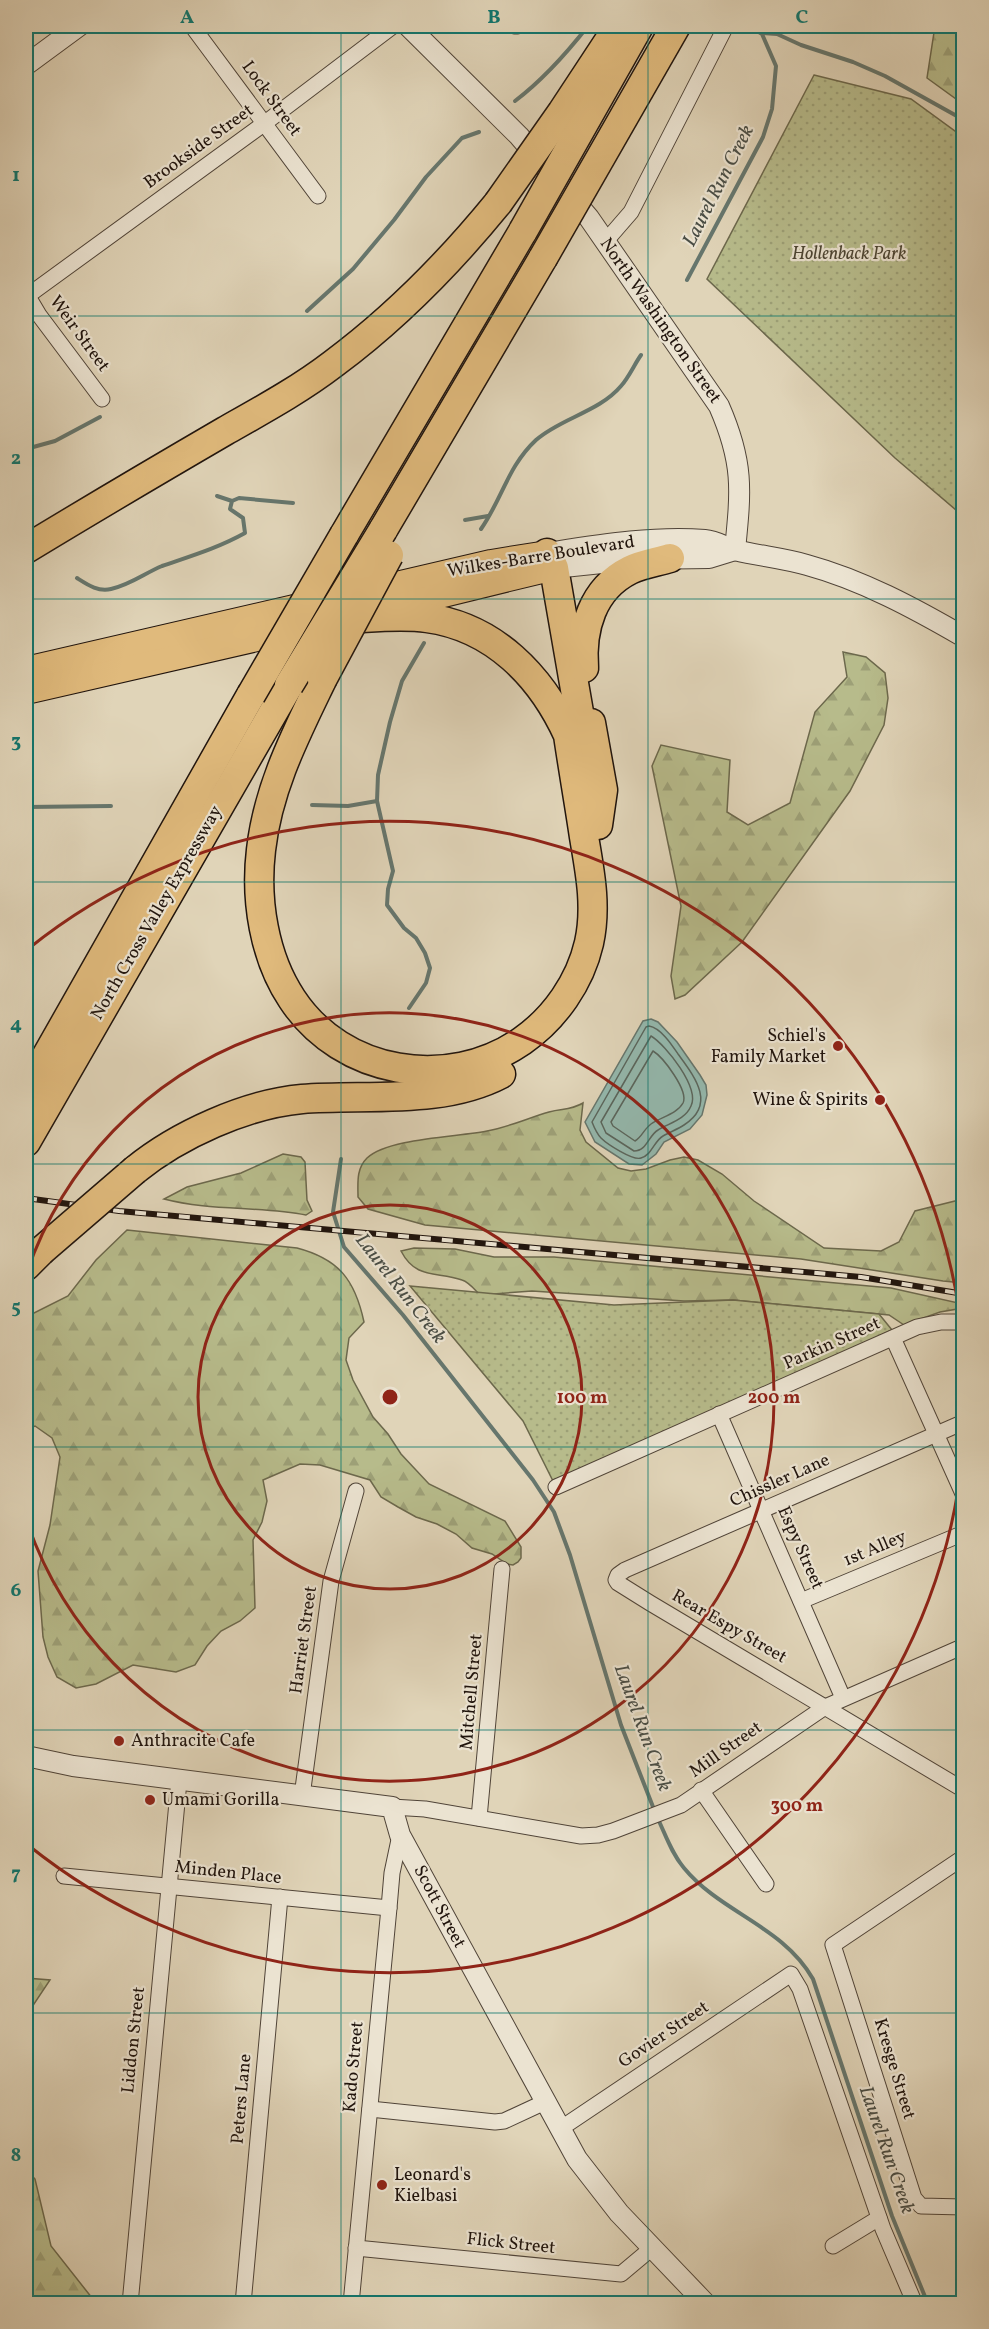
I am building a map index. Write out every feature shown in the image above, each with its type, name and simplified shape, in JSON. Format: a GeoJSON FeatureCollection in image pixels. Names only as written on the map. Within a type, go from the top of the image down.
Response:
{"type":"FeatureCollection","features":[{"type":"Feature","properties":{"kind":"highway"},"geometry":{"type":"LineString","coordinates":[[26,549],[273,405],[332,365],[379,327],[417,293],[468,240],[498,203],[620,26]]}},
{"type":"Feature","properties":{"kind":"highway","name":"North Cross Valley Expressway"},"geometry":{"type":"LineString","coordinates":[[26,1092],[251,695],[523,231],[639,26]]}},
{"type":"Feature","properties":{"kind":"highway"},"geometry":{"type":"LineString","coordinates":[[546,564],[568,735],[593,901],[589,943],[573,983],[560,1005],[542,1025],[515,1046],[484,1062],[451,1070],[397,1068],[379,1064],[342,1047],[309,1020],[291,997],[279,975],[266,936],[260,876],[260,853],[269,804],[285,756],[392,532],[528,282],[676,26]]}},
{"type":"Feature","properties":{"kind":"highway"},"geometry":{"type":"LineString","coordinates":[[26,568],[200,447]]}},
{"type":"Feature","properties":{"kind":"highway","name":"North Cross Valley Expressway"},"geometry":{"type":"LineString","coordinates":[[26,1142],[289,685],[392,532]]}},
{"type":"Feature","properties":{"kind":"highway"},"geometry":{"type":"LineString","coordinates":[[598,825],[603,790],[586,691],[584,646],[587,621],[592,607],[609,585],[628,571],[670,558]]}},
{"type":"Feature","properties":{"kind":"highway"},"geometry":{"type":"LineString","coordinates":[[33,1258],[135,1170],[189,1135],[251,1111],[302,1099],[423,1094],[458,1090],[494,1078],[520,1064],[564,1022],[584,993],[605,947],[610,926],[610,906],[598,825],[546,564]]}},
{"type":"Feature","properties":{"kind":"highway"},"geometry":{"type":"LineString","coordinates":[[344,619],[408,616],[427,618],[454,624],[483,637],[506,651],[533,677],[557,712],[568,735]]}},
{"type":"Feature","properties":{"kind":"main road","name":"Wilkes-Barre Boulevard"},"geometry":{"type":"LineString","coordinates":[[26,669],[491,562],[546,564]]}},
{"type":"Feature","properties":{"kind":"main road","name":"Wilkes-Barre Boulevard"},"geometry":{"type":"LineString","coordinates":[[26,692],[344,619],[546,564]]}},
{"type":"Feature","properties":{"kind":"street"},"geometry":{"type":"LineString","coordinates":[[26,65],[79,26]]}},
{"type":"Feature","properties":{"kind":"street","name":"Lock Street"},"geometry":{"type":"LineString","coordinates":[[192,26],[318,196]]}},
{"type":"Feature","properties":{"kind":"street","name":"Brookside Street"},"geometry":{"type":"LineString","coordinates":[[26,295],[265,123],[393,26]]}},
{"type":"Feature","properties":{"kind":"street","name":"North Washington Street"},"geometry":{"type":"LineString","coordinates":[[408,26],[519,136],[589,218],[709,391],[726,422],[736,452],[740,477],[740,499],[735,550]]}},
{"type":"Feature","properties":{"kind":"street"},"geometry":{"type":"LineString","coordinates":[[605,242],[631,212],[724,28]]}},
{"type":"Feature","properties":{"kind":"street","name":"Weir Street"},"geometry":{"type":"LineString","coordinates":[[26,295],[102,399]]}},
{"type":"Feature","properties":{"kind":"street","name":"Wilkes-Barre Boulevard"},"geometry":{"type":"LineString","coordinates":[[546,564],[608,543],[709,540],[735,550]]}},
{"type":"Feature","properties":{"kind":"street"},"geometry":{"type":"LineString","coordinates":[[735,550],[799,563],[845,577],[899,602],[963,637]]}},
{"type":"Feature","properties":{"kind":"street","name":"Wilkes-Barre Boulevard"},"geometry":{"type":"LineString","coordinates":[[546,564],[709,558],[735,550]]}},
{"type":"Feature","properties":{"kind":"street","name":"Parkin Street"},"geometry":{"type":"LineString","coordinates":[[556,1487],[928,1323],[963,1322]]}},
{"type":"Feature","properties":{"kind":"street"},"geometry":{"type":"LineString","coordinates":[[893,1338],[963,1497]]}},
{"type":"Feature","properties":{"kind":"street","name":"Espy Street"},"geometry":{"type":"LineString","coordinates":[[720,1414],[843,1698]]}},
{"type":"Feature","properties":{"kind":"street","name":"Chissler Lane"},"geometry":{"type":"LineString","coordinates":[[616,1580],[618,1575],[625,1570],[963,1422]]}},
{"type":"Feature","properties":{"kind":"street","name":"Harriet Street"},"geometry":{"type":"LineString","coordinates":[[302,1796],[331,1581],[356,1491]]}},
{"type":"Feature","properties":{"kind":"street","name":"1st Alley"},"geometry":{"type":"LineString","coordinates":[[801,1600],[963,1533]]}},
{"type":"Feature","properties":{"kind":"street","name":"Mitchell Street"},"geometry":{"type":"LineString","coordinates":[[479,1818],[502,1569]]}},
{"type":"Feature","properties":{"kind":"street","name":"Rear Espy Street"},"geometry":{"type":"LineString","coordinates":[[616,1580],[650,1603],[963,1790]]}},
{"type":"Feature","properties":{"kind":"street","name":"Mill Street"},"geometry":{"type":"LineString","coordinates":[[392,1808],[425,1809],[581,1836],[598,1835],[668,1811],[825,1707],[963,1646]]}},
{"type":"Feature","properties":{"kind":"street"},"geometry":{"type":"LineString","coordinates":[[26,1756],[73,1766],[392,1808]]}},
{"type":"Feature","properties":{"kind":"street","name":"Liddon Street"},"geometry":{"type":"LineString","coordinates":[[130,2304],[179,1781]]}},
{"type":"Feature","properties":{"kind":"street"},"geometry":{"type":"LineString","coordinates":[[701,1790],[766,1884]]}},
{"type":"Feature","properties":{"kind":"street","name":"Scott Street"},"geometry":{"type":"LineString","coordinates":[[392,1808],[400,1835],[577,2159],[603,2195],[706,2304]]}},
{"type":"Feature","properties":{"kind":"street","name":"Kado Street"},"geometry":{"type":"LineString","coordinates":[[351,2304],[388,1908],[400,1835]]}},
{"type":"Feature","properties":{"kind":"street","name":"Kresge Street"},"geometry":{"type":"LineString","coordinates":[[963,1857],[833,1945],[903,2165],[918,2204],[963,2207]]}},
{"type":"Feature","properties":{"kind":"street","name":"Minden Place"},"geometry":{"type":"LineString","coordinates":[[64,1876],[388,1908]]}},
{"type":"Feature","properties":{"kind":"street","name":"Peters Lane"},"geometry":{"type":"LineString","coordinates":[[243,2304],[280,1897]]}},
{"type":"Feature","properties":{"kind":"street","name":"Govier Street"},"geometry":{"type":"LineString","coordinates":[[560,2129],[790,1974],[800,1989],[879,2218]]}},
{"type":"Feature","properties":{"kind":"street"},"geometry":{"type":"LineString","coordinates":[[370,2109],[495,2122],[504,2121],[545,2102]]}},
{"type":"Feature","properties":{"kind":"street"},"geometry":{"type":"LineString","coordinates":[[833,2246],[879,2218],[915,2304]]}},
{"type":"Feature","properties":{"kind":"street","name":"Flick Street"},"geometry":{"type":"LineString","coordinates":[[356,2248],[621,2274],[652,2248]]}},
{"type":"Feature","properties":{"kind":"green space"},"geometry":{"type":"Polygon","coordinates":[[[935,26],[963,26],[963,104],[927,78],[935,26]]]}},
{"type":"Feature","properties":{"kind":"green space","name":"Hollenback Park"},"geometry":{"type":"Polygon","coordinates":[[[814,75],[911,99],[963,137],[963,516],[895,458],[707,279],[814,75]]]}},
{"type":"Feature","properties":{"kind":"green space"},"geometry":{"type":"Polygon","coordinates":[[[843,652],[866,657],[885,673],[888,698],[884,725],[850,791],[742,942],[685,995],[675,999],[671,976],[681,906],[652,766],[661,745],[730,760],[727,812],[748,825],[790,803],[815,712],[847,677],[843,652]]]}},
{"type":"Feature","properties":{"kind":"green space"},"geometry":{"type":"Polygon","coordinates":[[[583,1103],[580,1130],[586,1142],[618,1168],[631,1171],[646,1169],[684,1157],[698,1160],[722,1174],[754,1201],[824,1248],[881,1251],[899,1242],[915,1211],[963,1199],[963,1283],[801,1259],[425,1225],[368,1209],[358,1197],[358,1176],[363,1162],[377,1151],[407,1142],[495,1129],[583,1103]]]}},
{"type":"Feature","properties":{"kind":"green space"},"geometry":{"type":"Polygon","coordinates":[[[283,1154],[301,1157],[305,1162],[307,1200],[312,1211],[306,1215],[181,1203],[164,1199],[187,1187],[241,1173],[283,1154]]]}},
{"type":"Feature","properties":{"kind":"green space"},"geometry":{"type":"Polygon","coordinates":[[[127,1230],[297,1248],[324,1258],[334,1265],[343,1273],[356,1294],[364,1322],[349,1338],[346,1360],[353,1380],[373,1417],[401,1454],[429,1484],[505,1521],[521,1547],[521,1558],[518,1562],[513,1565],[507,1564],[492,1554],[472,1548],[456,1534],[437,1524],[416,1517],[381,1497],[370,1480],[320,1465],[300,1464],[263,1480],[267,1501],[262,1522],[253,1540],[255,1608],[240,1621],[221,1631],[207,1646],[195,1665],[176,1672],[133,1665],[96,1684],[76,1688],[57,1677],[48,1657],[43,1637],[38,1571],[50,1525],[60,1457],[52,1438],[35,1426],[26,1430],[26,1317],[68,1296],[96,1260],[127,1230]]]}},
{"type":"Feature","properties":{"kind":"green space"},"geometry":{"type":"Polygon","coordinates":[[[414,1248],[455,1249],[494,1257],[554,1257],[891,1288],[963,1304],[963,1308],[940,1312],[904,1325],[889,1315],[733,1300],[684,1301],[532,1291],[480,1295],[465,1281],[420,1271],[407,1260],[401,1251],[414,1248]]]}},
{"type":"Feature","properties":{"kind":"green space"},"geometry":{"type":"Polygon","coordinates":[[[410,1286],[614,1305],[733,1300],[879,1314],[892,1330],[556,1487],[523,1421],[410,1286]]]}},
{"type":"Feature","properties":{"kind":"green space"},"geometry":{"type":"Polygon","coordinates":[[[26,1978],[50,1980],[26,2016],[26,1978]]]}},
{"type":"Feature","properties":{"kind":"green space"},"geometry":{"type":"Polygon","coordinates":[[[26,2169],[35,2179],[51,2246],[96,2303],[26,2303],[26,2169]]]}},
{"type":"Feature","properties":{"kind":"water"},"geometry":{"type":"Polygon","coordinates":[[[651,1019],[658,1022],[677,1042],[706,1085],[707,1095],[702,1115],[690,1129],[664,1142],[656,1154],[642,1165],[629,1164],[595,1142],[585,1122],[643,1021],[651,1019]]]}},
{"type":"Feature","properties":{"kind":"waterway"},"geometry":{"type":"LineString","coordinates":[[515,101],[554,66],[588,26]]}},
{"type":"Feature","properties":{"kind":"waterway"},"geometry":{"type":"LineString","coordinates":[[760,33],[777,34],[801,45],[853,62],[885,76],[964,120]]}},
{"type":"Feature","properties":{"kind":"waterway","name":"Laurel Run Creek"},"geometry":{"type":"LineString","coordinates":[[687,280],[763,137],[772,109],[776,66],[762,34]]}},
{"type":"Feature","properties":{"kind":"waterway"},"geometry":{"type":"LineString","coordinates":[[307,311],[353,269],[426,177],[462,138],[479,132]]}},
{"type":"Feature","properties":{"kind":"waterway","name":"Laurel Run Creek"},"geometry":{"type":"LineString","coordinates":[[481,529],[526,450],[546,432],[591,409],[612,395],[624,382],[641,355]]}},
{"type":"Feature","properties":{"kind":"waterway"},"geometry":{"type":"LineString","coordinates":[[26,449],[55,441],[100,417]]}},
{"type":"Feature","properties":{"kind":"waterway"},"geometry":{"type":"LineString","coordinates":[[217,496],[232,501]]}},
{"type":"Feature","properties":{"kind":"waterway"},"geometry":{"type":"LineString","coordinates":[[77,578],[97,589],[111,589],[125,585],[162,566],[235,538],[245,533],[243,518],[230,509],[232,501],[239,498],[293,503]]}},
{"type":"Feature","properties":{"kind":"waterway"},"geometry":{"type":"LineString","coordinates":[[465,520],[488,516]]}},
{"type":"Feature","properties":{"kind":"waterway","name":"Laurel Run Creek"},"geometry":{"type":"LineString","coordinates":[[409,1008],[426,983],[430,968],[425,953],[416,938],[404,928],[387,905],[393,871],[377,801],[378,775],[402,681],[424,643]]}},
{"type":"Feature","properties":{"kind":"waterway"},"geometry":{"type":"LineString","coordinates":[[312,805],[348,806],[377,801]]}},
{"type":"Feature","properties":{"kind":"waterway"},"geometry":{"type":"LineString","coordinates":[[26,807],[111,806]]}},
{"type":"Feature","properties":{"kind":"waterway","name":"Laurel Run Creek"},"geometry":{"type":"LineString","coordinates":[[341,1159],[333,1212],[344,1247],[403,1315],[533,1480],[554,1512],[570,1555],[621,1725],[655,1812]]}},
{"type":"Feature","properties":{"kind":"waterway","name":"Laurel Run Creek"},"geometry":{"type":"LineString","coordinates":[[658,1819],[676,1857],[699,1884],[769,1932],[800,1961],[813,1979],[892,2216],[928,2304]]}},
{"type":"Feature","properties":{"kind":"railway"},"geometry":{"type":"LineString","coordinates":[[26,1198],[119,1211],[861,1277],[964,1294]]}},
{"type":"Feature","properties":{"kind":"place","name":"Schiel's Family Market"},"geometry":{"type":"Point","coordinates":[838,1046]}},
{"type":"Feature","properties":{"kind":"place","name":"Wine & Spirits"},"geometry":{"type":"Point","coordinates":[880,1100]}},
{"type":"Feature","properties":{"kind":"place","name":"Anthracite Cafe"},"geometry":{"type":"Point","coordinates":[119,1741]}},
{"type":"Feature","properties":{"kind":"place","name":"Umami Gorilla"},"geometry":{"type":"Point","coordinates":[150,1800]}},
{"type":"Feature","properties":{"kind":"place","name":"Leonard's Kielbasi"},"geometry":{"type":"Point","coordinates":[382,2185]}}]}
